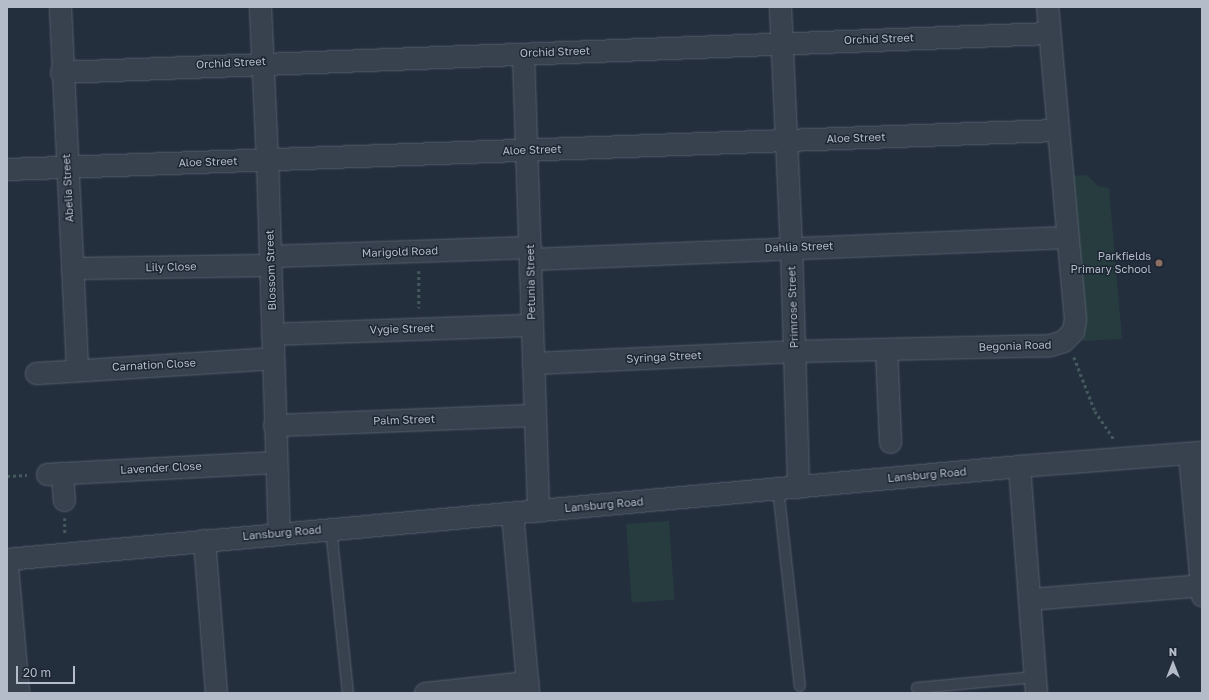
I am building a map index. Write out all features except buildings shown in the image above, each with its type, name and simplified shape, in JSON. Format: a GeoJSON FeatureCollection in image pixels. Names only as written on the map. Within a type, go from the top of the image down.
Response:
{"type":"FeatureCollection","features":[{"type":"Feature","properties":{"kind":"street","name":"Abelia Street"},"geometry":{"type":"LineString","coordinates":[[60,7],[61,72],[67,167],[76,370]]}},
{"type":"Feature","properties":{"kind":"street","name":"Blossom Street"},"geometry":{"type":"LineString","coordinates":[[260,7],[267,160],[275,462],[279,533]]}},
{"type":"Feature","properties":{"kind":"street","name":"Primrose Street"},"geometry":{"type":"LineString","coordinates":[[780,7],[795,351],[788,487]]}},
{"type":"Feature","properties":{"kind":"street"},"geometry":{"type":"LineString","coordinates":[[1047,7],[1075,326],[1068,337]]}},
{"type":"Feature","properties":{"kind":"street","name":"Orchid Street"},"geometry":{"type":"LineString","coordinates":[[61,72],[262,62],[522,54],[1049,33]]}},
{"type":"Feature","properties":{"kind":"street","name":"Petunia Street"},"geometry":{"type":"LineString","coordinates":[[522,54],[528,150],[534,415],[538,511]]}},
{"type":"Feature","properties":{"kind":"street","name":"Aloe Street"},"geometry":{"type":"LineString","coordinates":[[7,169],[1057,130]]}},
{"type":"Feature","properties":{"kind":"street","name":"Dahlia Street"},"geometry":{"type":"LineString","coordinates":[[531,253],[791,247],[1068,237]]}},
{"type":"Feature","properties":{"kind":"street","name":"Marigold Road"},"geometry":{"type":"LineString","coordinates":[[270,261],[419,251],[531,253]]}},
{"type":"Feature","properties":{"kind":"street","name":"Lily Close"},"geometry":{"type":"LineString","coordinates":[[72,268],[270,261]]}},
{"type":"Feature","properties":{"kind":"street","name":"Vygie Street"},"geometry":{"type":"LineString","coordinates":[[272,334],[532,325]]}},
{"type":"Feature","properties":{"kind":"street","name":"Begonia Road"},"geometry":{"type":"LineString","coordinates":[[795,351],[1050,345],[1058,344],[1068,337]]}},
{"type":"Feature","properties":{"kind":"street"},"geometry":{"type":"LineString","coordinates":[[886,349],[890,442]]}},
{"type":"Feature","properties":{"kind":"street","name":"Syringa Street"},"geometry":{"type":"LineString","coordinates":[[533,363],[795,351]]}},
{"type":"Feature","properties":{"kind":"street","name":"Carnation Close"},"geometry":{"type":"LineString","coordinates":[[36,373],[273,358]]}},
{"type":"Feature","properties":{"kind":"street","name":"Palm Street"},"geometry":{"type":"LineString","coordinates":[[274,424],[534,415]]}},
{"type":"Feature","properties":{"kind":"street"},"geometry":{"type":"LineString","coordinates":[[1029,599],[1202,589],[1196,453]]}},
{"type":"Feature","properties":{"kind":"street","name":"Lansburg Road"},"geometry":{"type":"LineString","coordinates":[[7,559],[1018,466],[1196,453]]}},
{"type":"Feature","properties":{"kind":"street","name":"Lavender Close"},"geometry":{"type":"LineString","coordinates":[[64,500],[55,473],[275,462]]}},
{"type":"Feature","properties":{"kind":"street"},"geometry":{"type":"LineString","coordinates":[[1018,466],[1036,685]]}},
{"type":"Feature","properties":{"kind":"street"},"geometry":{"type":"LineString","coordinates":[[425,693],[528,688],[512,513]]}},
{"type":"Feature","properties":{"kind":"street"},"geometry":{"type":"LineString","coordinates":[[204,540],[216,693]]}},
{"type":"Feature","properties":{"kind":"street"},"geometry":{"type":"LineString","coordinates":[[7,566],[8,599],[18,693]]}},
{"type":"Feature","properties":{"kind":"lane"},"geometry":{"type":"LineString","coordinates":[[788,487],[800,686]]}},
{"type":"Feature","properties":{"kind":"lane"},"geometry":{"type":"LineString","coordinates":[[331,529],[348,693]]}},
{"type":"Feature","properties":{"kind":"lane"},"geometry":{"type":"LineString","coordinates":[[917,688],[1036,685]]}},
{"type":"Feature","properties":{"kind":"path"},"geometry":{"type":"LineString","coordinates":[[419,251],[420,329]]}},
{"type":"Feature","properties":{"kind":"path"},"geometry":{"type":"LineString","coordinates":[[1068,337],[1096,412],[1114,436],[1117,459]]}},
{"type":"Feature","properties":{"kind":"path"},"geometry":{"type":"LineString","coordinates":[[64,500],[66,553]]}},
{"type":"Feature","properties":{"kind":"green space"},"geometry":{"type":"Polygon","coordinates":[[[1087,175],[1098,186],[1109,188],[1122,339],[1083,341],[1069,176],[1087,175]]]}},
{"type":"Feature","properties":{"kind":"green space"},"geometry":{"type":"Polygon","coordinates":[[[669,521],[675,600],[632,603],[626,524],[669,521]]]}},
{"type":"Feature","properties":{"kind":"place","name":"Parkfields Primary School"},"geometry":{"type":"Point","coordinates":[1159,263]}}]}
